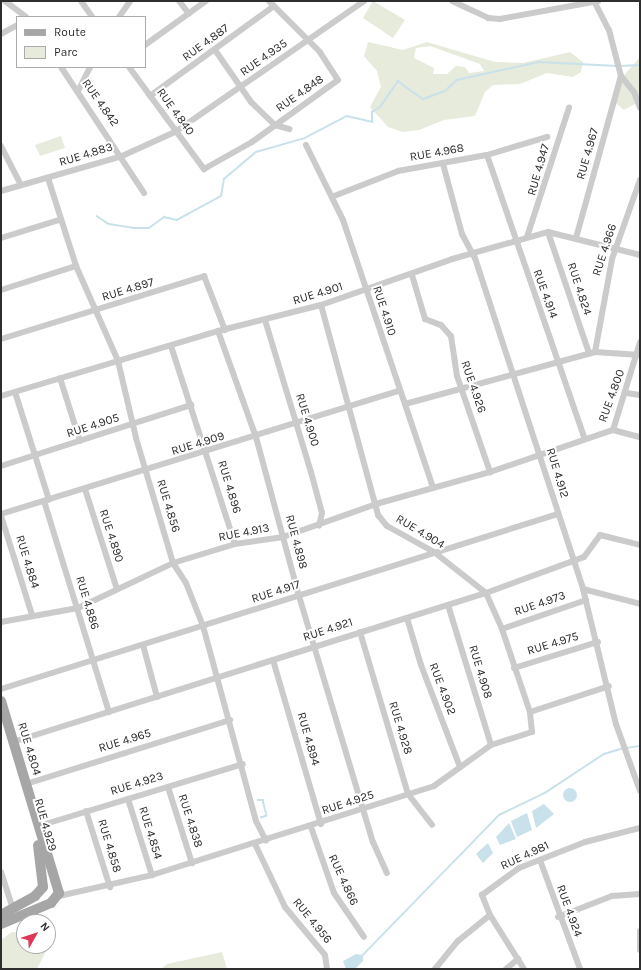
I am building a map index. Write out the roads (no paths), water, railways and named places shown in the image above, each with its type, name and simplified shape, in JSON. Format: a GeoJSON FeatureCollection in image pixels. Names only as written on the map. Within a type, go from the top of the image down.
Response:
{"type":"FeatureCollection","features":[{"type":"Feature","properties":{"kind":"main road","name":"RUE 4.804"},"geometry":{"type":"LineString","coordinates":[[1,701],[39,826],[57,895]]}},
{"type":"Feature","properties":{"kind":"main road","name":"RUE 4.929"},"geometry":{"type":"LineString","coordinates":[[1,723],[42,857],[43,887]]}},
{"type":"Feature","properties":{"kind":"main road"},"geometry":{"type":"LineString","coordinates":[[43,887],[57,895]]}},
{"type":"Feature","properties":{"kind":"main road"},"geometry":{"type":"LineString","coordinates":[[43,887],[45,895],[57,895]]}},
{"type":"Feature","properties":{"kind":"main road"},"geometry":{"type":"LineString","coordinates":[[1,915],[13,909],[43,887]]}},
{"type":"Feature","properties":{"kind":"main road"},"geometry":{"type":"LineString","coordinates":[[1,924],[57,895]]}},
{"type":"Feature","properties":{"kind":"street"},"geometry":{"type":"LineString","coordinates":[[5,1],[25,16]]}},
{"type":"Feature","properties":{"kind":"street"},"geometry":{"type":"LineString","coordinates":[[81,1],[91,16]]}},
{"type":"Feature","properties":{"kind":"street"},"geometry":{"type":"LineString","coordinates":[[120,16],[130,1]]}},
{"type":"Feature","properties":{"kind":"street"},"geometry":{"type":"LineString","coordinates":[[179,1],[189,14]]}},
{"type":"Feature","properties":{"kind":"street"},"geometry":{"type":"LineString","coordinates":[[146,44],[206,1]]}},
{"type":"Feature","properties":{"kind":"street","name":"RUE 4.848"},"geometry":{"type":"LineString","coordinates":[[204,169],[275,125],[338,80],[331,65],[309,40],[269,1]]}},
{"type":"Feature","properties":{"kind":"street","name":"RUE 4.935"},"geometry":{"type":"LineString","coordinates":[[175,132],[241,88],[364,1]]}},
{"type":"Feature","properties":{"kind":"street"},"geometry":{"type":"LineString","coordinates":[[452,1],[465,4],[500,19],[595,1],[619,63],[621,73],[634,92],[640,108]]}},
{"type":"Feature","properties":{"kind":"street","name":"RUE 4.887"},"geometry":{"type":"LineString","coordinates":[[150,96],[274,6]]}},
{"type":"Feature","properties":{"kind":"street"},"geometry":{"type":"LineString","coordinates":[[1,34],[16,26]]}},
{"type":"Feature","properties":{"kind":"street"},"geometry":{"type":"LineString","coordinates":[[215,50],[241,88],[275,125],[289,129]]}},
{"type":"Feature","properties":{"kind":"street","name":"RUE 4.842"},"geometry":{"type":"LineString","coordinates":[[62,68],[122,156],[144,193]]}},
{"type":"Feature","properties":{"kind":"street"},"geometry":{"type":"LineString","coordinates":[[78,91],[90,68]]}},
{"type":"Feature","properties":{"kind":"street","name":"RUE 4.840"},"geometry":{"type":"LineString","coordinates":[[130,68],[175,132],[204,169]]}},
{"type":"Feature","properties":{"kind":"street","name":"RUE 4.967"},"geometry":{"type":"LineString","coordinates":[[576,238],[621,73]]}},
{"type":"Feature","properties":{"kind":"street","name":"RUE 4.947"},"geometry":{"type":"LineString","coordinates":[[527,237],[569,108]]}},
{"type":"Feature","properties":{"kind":"street","name":"RUE 4.883"},"geometry":{"type":"LineString","coordinates":[[1,191],[122,156],[175,132]]}},
{"type":"Feature","properties":{"kind":"street","name":"RUE 4.968"},"geometry":{"type":"LineString","coordinates":[[334,196],[398,171],[486,155],[547,137]]}},
{"type":"Feature","properties":{"kind":"street","name":"RUE 4.910"},"geometry":{"type":"LineString","coordinates":[[306,145],[334,196],[399,391],[405,404],[433,487]]}},
{"type":"Feature","properties":{"kind":"street"},"geometry":{"type":"LineString","coordinates":[[1,146],[21,185]]}},
{"type":"Feature","properties":{"kind":"street","name":"RUE 4.914"},"geometry":{"type":"LineString","coordinates":[[486,155],[513,241],[556,364],[585,439]]}},
{"type":"Feature","properties":{"kind":"street","name":"RUE 4.912"},"geometry":{"type":"LineString","coordinates":[[443,164],[462,234],[473,254],[540,455],[586,600],[625,749],[640,790]]}},
{"type":"Feature","properties":{"kind":"street","name":"RUE 4.856"},"geometry":{"type":"LineString","coordinates":[[48,178],[59,220],[76,266],[98,310],[118,361],[146,471],[174,563],[186,583],[203,626],[219,678],[256,821],[266,841]]}},
{"type":"Feature","properties":{"kind":"street","name":"RUE 4.966"},"geometry":{"type":"LineString","coordinates":[[592,353],[598,320],[616,250],[640,180]]}},
{"type":"Feature","properties":{"kind":"street"},"geometry":{"type":"LineString","coordinates":[[1,238],[59,220]]}},
{"type":"Feature","properties":{"kind":"street","name":"RUE 4.901"},"geometry":{"type":"LineString","coordinates":[[1,396],[222,330],[321,305],[513,241],[548,232],[640,255]]}},
{"type":"Feature","properties":{"kind":"street","name":"RUE 4.824"},"geometry":{"type":"LineString","coordinates":[[548,232],[592,353]]}},
{"type":"Feature","properties":{"kind":"street"},"geometry":{"type":"LineString","coordinates":[[1,290],[76,266]]}},
{"type":"Feature","properties":{"kind":"street","name":"RUE 4.926"},"geometry":{"type":"LineString","coordinates":[[412,275],[425,319],[441,324],[451,336],[452,356],[490,472]]}},
{"type":"Feature","properties":{"kind":"street","name":"RUE 4.897"},"geometry":{"type":"LineString","coordinates":[[1,339],[205,276],[222,330]]}},
{"type":"Feature","properties":{"kind":"street","name":"RUE 4.904"},"geometry":{"type":"LineString","coordinates":[[321,305],[378,515],[387,526],[434,552],[486,593],[502,629],[530,712]]}},
{"type":"Feature","properties":{"kind":"street","name":"RUE 4.900"},"geometry":{"type":"LineString","coordinates":[[265,320],[322,513],[319,526]]}},
{"type":"Feature","properties":{"kind":"street","name":"RUE 4.898"},"geometry":{"type":"LineString","coordinates":[[222,330],[256,437],[299,596],[366,809],[380,861],[387,873]]}},
{"type":"Feature","properties":{"kind":"street","name":"RUE 4.800"},"geometry":{"type":"LineString","coordinates":[[540,455],[613,430],[627,392],[638,355],[640,342]]}},
{"type":"Feature","properties":{"kind":"street","name":"RUE 4.896"},"geometry":{"type":"LineString","coordinates":[[171,346],[208,453],[235,544]]}},
{"type":"Feature","properties":{"kind":"street"},"geometry":{"type":"LineString","coordinates":[[405,404],[462,390],[592,353],[638,355]]}},
{"type":"Feature","properties":{"kind":"street"},"geometry":{"type":"LineString","coordinates":[[60,378],[80,442]]}},
{"type":"Feature","properties":{"kind":"street","name":"RUE 4.909"},"geometry":{"type":"LineString","coordinates":[[1,515],[46,500],[208,453],[399,391]]}},
{"type":"Feature","properties":{"kind":"street","name":"RUE 4.886"},"geometry":{"type":"LineString","coordinates":[[15,392],[109,712]]}},
{"type":"Feature","properties":{"kind":"street"},"geometry":{"type":"LineString","coordinates":[[627,392],[640,395]]}},
{"type":"Feature","properties":{"kind":"street","name":"RUE 4.905"},"geometry":{"type":"LineString","coordinates":[[1,466],[134,425],[191,405]]}},
{"type":"Feature","properties":{"kind":"street"},"geometry":{"type":"LineString","coordinates":[[613,430],[640,437]]}},
{"type":"Feature","properties":{"kind":"street","name":"RUE 4.913"},"geometry":{"type":"LineString","coordinates":[[1,622],[32,615],[78,608],[174,563],[235,544],[283,537],[319,526],[376,504],[490,472],[540,455]]}},
{"type":"Feature","properties":{"kind":"street","name":"RUE 4.890"},"geometry":{"type":"LineString","coordinates":[[85,489],[117,589]]}},
{"type":"Feature","properties":{"kind":"street","name":"RUE 4.917"},"geometry":{"type":"LineString","coordinates":[[1,689],[558,514]]}},
{"type":"Feature","properties":{"kind":"street","name":"RUE 4.884"},"geometry":{"type":"LineString","coordinates":[[1,515],[32,615]]}},
{"type":"Feature","properties":{"kind":"street","name":"RUE 4.921"},"geometry":{"type":"LineString","coordinates":[[13,742],[486,593],[573,562],[587,554],[600,535],[640,545]]}},
{"type":"Feature","properties":{"kind":"street"},"geometry":{"type":"LineString","coordinates":[[582,589],[640,604]]}},
{"type":"Feature","properties":{"kind":"street","name":"RUE 4.973"},"geometry":{"type":"LineString","coordinates":[[502,629],[586,600]]}},
{"type":"Feature","properties":{"kind":"street","name":"RUE 4.908"},"geometry":{"type":"LineString","coordinates":[[448,605],[492,745]]}},
{"type":"Feature","properties":{"kind":"street","name":"RUE 4.902"},"geometry":{"type":"LineString","coordinates":[[407,618],[421,665],[460,767]]}},
{"type":"Feature","properties":{"kind":"street","name":"RUE 4.928"},"geometry":{"type":"LineString","coordinates":[[360,632],[408,794],[432,825]]}},
{"type":"Feature","properties":{"kind":"street","name":"RUE 4.975"},"geometry":{"type":"LineString","coordinates":[[514,668],[598,642]]}},
{"type":"Feature","properties":{"kind":"street"},"geometry":{"type":"LineString","coordinates":[[143,645],[157,697]]}},
{"type":"Feature","properties":{"kind":"street","name":"RUE 4.894"},"geometry":{"type":"LineString","coordinates":[[273,660],[321,824]]}},
{"type":"Feature","properties":{"kind":"street"},"geometry":{"type":"LineString","coordinates":[[530,712],[609,686]]}},
{"type":"Feature","properties":{"kind":"street","name":"RUE 4.925"},"geometry":{"type":"LineString","coordinates":[[57,895],[110,887],[321,824],[434,786],[492,745],[532,732],[530,712]]}},
{"type":"Feature","properties":{"kind":"street","name":"RUE 4.965"},"geometry":{"type":"LineString","coordinates":[[26,784],[230,720]]}},
{"type":"Feature","properties":{"kind":"street","name":"RUE 4.923"},"geometry":{"type":"LineString","coordinates":[[39,826],[242,764]]}},
{"type":"Feature","properties":{"kind":"street","name":"RUE 4.838"},"geometry":{"type":"LineString","coordinates":[[168,787],[192,863]]}},
{"type":"Feature","properties":{"kind":"street","name":"RUE 4.854"},"geometry":{"type":"LineString","coordinates":[[128,799],[152,874]]}},
{"type":"Feature","properties":{"kind":"street","name":"RUE 4.858"},"geometry":{"type":"LineString","coordinates":[[86,811],[110,887]]}},
{"type":"Feature","properties":{"kind":"street","name":"RUE 4.866"},"geometry":{"type":"LineString","coordinates":[[311,827],[334,893],[364,937]]}},
{"type":"Feature","properties":{"kind":"street","name":"RUE 4.981"},"geometry":{"type":"LineString","coordinates":[[524,969],[490,915],[482,895],[505,877],[540,860],[616,832],[640,828]]}},
{"type":"Feature","properties":{"kind":"street","name":"RUE 4.956"},"geometry":{"type":"LineString","coordinates":[[255,844],[285,907],[325,955],[327,969]]}},
{"type":"Feature","properties":{"kind":"street","name":"RUE 4.924"},"geometry":{"type":"LineString","coordinates":[[540,860],[558,917],[580,969]]}},
{"type":"Feature","properties":{"kind":"street"},"geometry":{"type":"LineString","coordinates":[[1,872],[13,909]]}},
{"type":"Feature","properties":{"kind":"street"},"geometry":{"type":"LineString","coordinates":[[558,917],[612,896],[640,894]]}},
{"type":"Feature","properties":{"kind":"street"},"geometry":{"type":"LineString","coordinates":[[435,969],[458,942],[490,915]]}},
{"type":"Feature","properties":{"kind":"street"},"geometry":{"type":"LineString","coordinates":[[640,931],[640,950]]}},
{"type":"Feature","properties":{"kind":"street"},"geometry":{"type":"LineString","coordinates":[[506,969],[518,959]]}},
{"type":"Feature","properties":{"kind":"water"},"geometry":{"type":"Polygon","coordinates":[[[567,788],[573,788],[577,792],[577,798],[573,802],[567,802],[563,798],[563,792],[567,788]]]}},
{"type":"Feature","properties":{"kind":"water"},"geometry":{"type":"Polygon","coordinates":[[[544,804],[554,814],[536,828],[532,811],[544,804]]]}},
{"type":"Feature","properties":{"kind":"water"},"geometry":{"type":"Polygon","coordinates":[[[527,813],[532,830],[517,837],[511,821],[527,813]]]}},
{"type":"Feature","properties":{"kind":"water"},"geometry":{"type":"Polygon","coordinates":[[[509,823],[516,839],[500,845],[496,837],[509,823]]]}},
{"type":"Feature","properties":{"kind":"water"},"geometry":{"type":"Polygon","coordinates":[[[488,843],[493,853],[483,863],[476,854],[488,843]]]}},
{"type":"Feature","properties":{"kind":"water"},"geometry":{"type":"Polygon","coordinates":[[[356,954],[363,955],[363,961],[355,969],[346,969],[343,961],[356,954]]]}},
{"type":"Feature","properties":{"kind":"waterway"},"geometry":{"type":"LineString","coordinates":[[97,216],[109,224],[133,228],[149,228],[164,217],[177,220],[221,196],[224,179],[256,152],[305,138],[347,116],[372,122],[372,112],[380,107],[398,81],[423,99],[445,91],[457,80],[539,62],[617,66]]}},
{"type":"Feature","properties":{"kind":"waterway"},"geometry":{"type":"LineString","coordinates":[[620,66],[640,65]]}},
{"type":"Feature","properties":{"kind":"waterway"},"geometry":{"type":"LineString","coordinates":[[627,748],[640,746]]}},
{"type":"Feature","properties":{"kind":"waterway"},"geometry":{"type":"LineString","coordinates":[[362,956],[499,815],[545,793],[604,754],[624,748]]}},
{"type":"Feature","properties":{"kind":"waterway"},"geometry":{"type":"LineString","coordinates":[[258,800],[263,800],[267,816],[261,818]]}}]}
